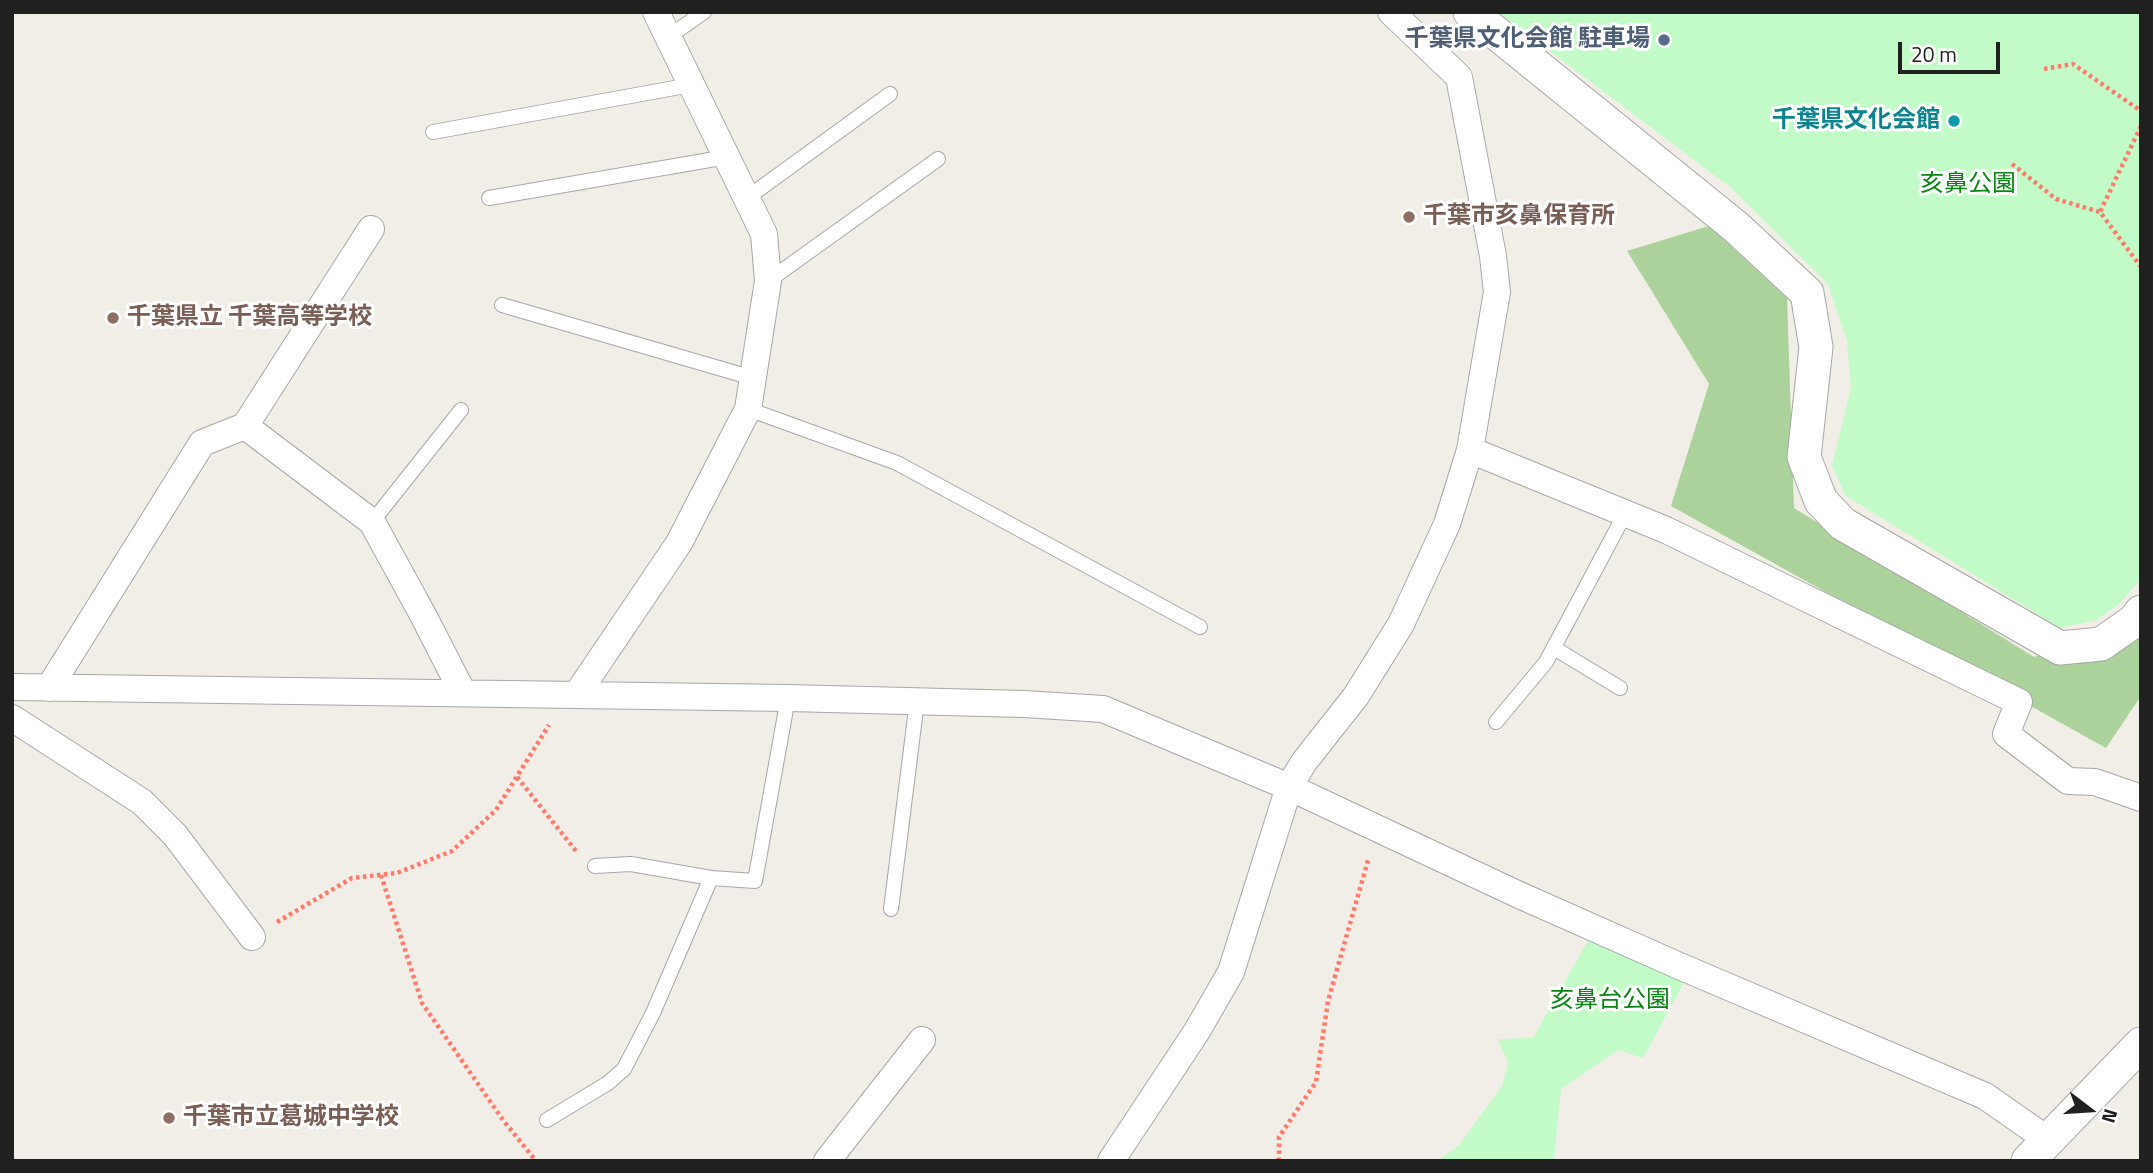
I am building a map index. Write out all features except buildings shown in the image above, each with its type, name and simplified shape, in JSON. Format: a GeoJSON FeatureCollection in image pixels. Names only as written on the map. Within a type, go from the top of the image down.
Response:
{"type":"FeatureCollection","features":[{"type":"Feature","properties":{"kind":"street"},"geometry":{"type":"LineString","coordinates":[[572,694],[679,543],[748,409],[768,281],[764,234],[656,12]]}},
{"type":"Feature","properties":{"kind":"street"},"geometry":{"type":"LineString","coordinates":[[1111,1161],[1197,1031],[1231,972],[1289,787],[1304,762],[1356,696],[1401,624],[1447,524],[1470,450],[1497,292],[1493,256],[1459,77],[1391,12]]}},
{"type":"Feature","properties":{"kind":"street"},"geometry":{"type":"LineString","coordinates":[[1470,12],[1736,227],[1807,292],[1816,347],[1804,457],[1821,501],[1843,524],[2060,648],[2101,644],[2134,621],[2141,612]]}},
{"type":"Feature","properties":{"kind":"street"},"geometry":{"type":"LineString","coordinates":[[49,688],[202,443],[245,426],[371,229]]}},
{"type":"Feature","properties":{"kind":"street"},"geometry":{"type":"LineString","coordinates":[[245,426],[372,522],[463,693]]}},
{"type":"Feature","properties":{"kind":"street"},"geometry":{"type":"LineString","coordinates":[[1470,450],[1666,530],[2018,702],[2006,734],[2068,781],[2095,782],[2141,798]]}},
{"type":"Feature","properties":{"kind":"street"},"geometry":{"type":"LineString","coordinates":[[12,687],[788,698],[1024,704],[1103,709],[1289,787],[1652,954],[1984,1096],[2038,1150],[2141,1044]]}},
{"type":"Feature","properties":{"kind":"street"},"geometry":{"type":"LineString","coordinates":[[12,718],[142,802],[175,835],[252,937]]}},
{"type":"Feature","properties":{"kind":"street"},"geometry":{"type":"LineString","coordinates":[[827,1161],[922,1040]]}},
{"type":"Feature","properties":{"kind":"lane"},"geometry":{"type":"LineString","coordinates":[[668,37],[704,12]]}},
{"type":"Feature","properties":{"kind":"lane"},"geometry":{"type":"LineString","coordinates":[[433,132],[691,85]]}},
{"type":"Feature","properties":{"kind":"lane"},"geometry":{"type":"LineString","coordinates":[[747,198],[890,94]]}},
{"type":"Feature","properties":{"kind":"lane"},"geometry":{"type":"LineString","coordinates":[[489,198],[727,157]]}},
{"type":"Feature","properties":{"kind":"lane"},"geometry":{"type":"LineString","coordinates":[[768,281],[938,159]]}},
{"type":"Feature","properties":{"kind":"lane"},"geometry":{"type":"LineString","coordinates":[[502,305],[753,378]]}},
{"type":"Feature","properties":{"kind":"lane"},"geometry":{"type":"LineString","coordinates":[[748,409],[897,463],[1200,627]]}},
{"type":"Feature","properties":{"kind":"lane"},"geometry":{"type":"LineString","coordinates":[[372,522],[461,410]]}},
{"type":"Feature","properties":{"kind":"lane"},"geometry":{"type":"LineString","coordinates":[[1496,722],[1546,662],[1626,512]]}},
{"type":"Feature","properties":{"kind":"lane"},"geometry":{"type":"LineString","coordinates":[[1554,648],[1620,688]]}},
{"type":"Feature","properties":{"kind":"lane"},"geometry":{"type":"LineString","coordinates":[[595,866],[631,864],[711,878],[755,881],[788,698]]}},
{"type":"Feature","properties":{"kind":"lane"},"geometry":{"type":"LineString","coordinates":[[891,909],[917,701]]}},
{"type":"Feature","properties":{"kind":"lane"},"geometry":{"type":"LineString","coordinates":[[547,1120],[608,1083],[624,1069],[653,1013],[711,878]]}},
{"type":"Feature","properties":{"kind":"path"},"geometry":{"type":"LineString","coordinates":[[2044,69],[2073,64],[2141,111]]}},
{"type":"Feature","properties":{"kind":"path"},"geometry":{"type":"LineString","coordinates":[[2100,212],[2141,126]]}},
{"type":"Feature","properties":{"kind":"path"},"geometry":{"type":"LineString","coordinates":[[2012,164],[2056,199],[2100,212],[2141,267]]}},
{"type":"Feature","properties":{"kind":"path"},"geometry":{"type":"LineString","coordinates":[[252,937],[352,878],[397,873],[452,851],[496,810],[572,694]]}},
{"type":"Feature","properties":{"kind":"path"},"geometry":{"type":"LineString","coordinates":[[517,777],[583,860],[595,866]]}},
{"type":"Feature","properties":{"kind":"path"},"geometry":{"type":"LineString","coordinates":[[1279,1161],[1279,1137],[1315,1082],[1328,1001],[1377,828]]}},
{"type":"Feature","properties":{"kind":"path"},"geometry":{"type":"LineString","coordinates":[[381,875],[422,1003],[503,1120],[536,1161]]}},
{"type":"Feature","properties":{"kind":"green space","name":"亥鼻公園"},"geometry":{"type":"Polygon","coordinates":[[[1498,12],[2141,12],[2141,579],[2118,605],[2096,620],[2060,628],[1846,496],[1832,466],[1851,387],[1847,341],[1828,284],[1730,187],[1498,12]]]}},
{"type":"Feature","properties":{"kind":"green space"},"geometry":{"type":"Polygon","coordinates":[[[1709,226],[1787,298],[1794,508],[2034,657],[2141,624],[2141,696],[2106,748],[1671,506],[1709,384],[1627,251],[1709,226]]]}},
{"type":"Feature","properties":{"kind":"green space","name":"亥鼻台公園"},"geometry":{"type":"Polygon","coordinates":[[[1590,937],[1686,979],[1643,1058],[1618,1050],[1561,1089],[1554,1158],[1556,1161],[1438,1161],[1459,1145],[1502,1086],[1508,1062],[1498,1039],[1533,1038],[1590,937]]]}},
{"type":"Feature","properties":{"kind":"place","name":"千葉県文化会館 駐車場"},"geometry":{"type":"Point","coordinates":[1664,40]}},
{"type":"Feature","properties":{"kind":"place","name":"千葉県文化会館"},"geometry":{"type":"Point","coordinates":[1954,121]}},
{"type":"Feature","properties":{"kind":"place","name":"千葉市亥鼻保育所"},"geometry":{"type":"Point","coordinates":[1409,217]}},
{"type":"Feature","properties":{"kind":"place","name":"千葉県立 千葉高等学校"},"geometry":{"type":"Point","coordinates":[113,318]}},
{"type":"Feature","properties":{"kind":"place","name":"千葉市立葛城中学校"},"geometry":{"type":"Point","coordinates":[169,1118]}}]}
